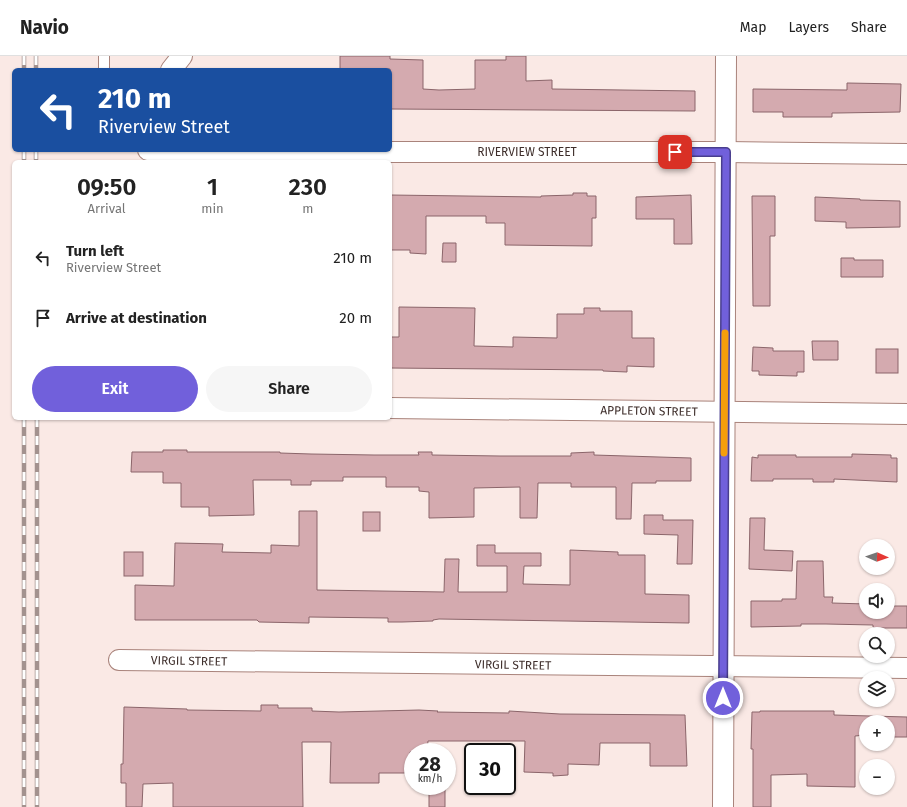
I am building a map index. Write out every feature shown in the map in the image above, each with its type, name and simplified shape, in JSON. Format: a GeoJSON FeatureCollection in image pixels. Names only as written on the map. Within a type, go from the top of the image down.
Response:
{"type":"FeatureCollection","features":[{"type":"Feature","properties":{"kind":"street"},"geometry":{"type":"LineString","coordinates":[[173,68],[182,56]]}},
{"type":"Feature","properties":{"kind":"street"},"geometry":{"type":"LineString","coordinates":[[723,807],[726,56]]}},
{"type":"Feature","properties":{"kind":"street","name":"RIVERVIEW STREET"},"geometry":{"type":"LineString","coordinates":[[166,152],[726,152],[907,154]]}},
{"type":"Feature","properties":{"kind":"street","name":"APPLETON STREET"},"geometry":{"type":"LineString","coordinates":[[392,408],[907,414]]}},
{"type":"Feature","properties":{"kind":"street","name":"VIRGIL STREET"},"geometry":{"type":"LineString","coordinates":[[119,660],[907,668]]}},
{"type":"Feature","properties":{"kind":"lane"},"geometry":{"type":"LineString","coordinates":[[104,56],[104,68]]}},
{"type":"Feature","properties":{"kind":"building"},"geometry":{"type":"Polygon","coordinates":[[[340,56],[390,56],[390,59],[423,60],[423,89],[475,89],[475,60],[506,60],[506,56],[526,56],[526,81],[552,80],[552,89],[695,91],[695,111],[392,109],[392,68],[340,68],[340,56]]]}},
{"type":"Feature","properties":{"kind":"building"},"geometry":{"type":"Polygon","coordinates":[[[847,83],[901,84],[900,112],[832,113],[832,117],[783,117],[783,112],[753,112],[753,89],[847,90],[847,83]]]}},
{"type":"Feature","properties":{"kind":"building"},"geometry":{"type":"Polygon","coordinates":[[[573,193],[587,193],[587,196],[596,196],[596,218],[592,218],[592,246],[505,245],[505,223],[486,223],[486,216],[426,216],[426,254],[410,253],[410,250],[392,250],[392,195],[541,197],[573,195],[573,193]]]}},
{"type":"Feature","properties":{"kind":"building"},"geometry":{"type":"Polygon","coordinates":[[[691,195],[692,244],[674,244],[674,219],[636,219],[636,197],[691,195]]]}},
{"type":"Feature","properties":{"kind":"building"},"geometry":{"type":"Polygon","coordinates":[[[752,196],[775,196],[775,236],[770,236],[770,306],[753,306],[752,196]]]}},
{"type":"Feature","properties":{"kind":"building"},"geometry":{"type":"Polygon","coordinates":[[[815,197],[900,201],[900,227],[846,228],[846,222],[815,221],[815,197]]]}},
{"type":"Feature","properties":{"kind":"building"},"geometry":{"type":"Polygon","coordinates":[[[443,243],[456,243],[456,262],[442,262],[443,243]]]}},
{"type":"Feature","properties":{"kind":"building"},"geometry":{"type":"Polygon","coordinates":[[[841,258],[854,258],[854,260],[883,260],[883,277],[841,277],[841,258]]]}},
{"type":"Feature","properties":{"kind":"building"},"geometry":{"type":"Polygon","coordinates":[[[399,307],[475,308],[474,346],[513,347],[513,337],[557,338],[557,314],[584,314],[584,308],[600,308],[600,311],[632,311],[632,338],[654,338],[654,367],[627,366],[627,372],[603,370],[392,368],[392,337],[399,337],[399,307]]]}},
{"type":"Feature","properties":{"kind":"building"},"geometry":{"type":"Polygon","coordinates":[[[812,341],[838,341],[838,360],[813,360],[812,341]]]}},
{"type":"Feature","properties":{"kind":"building"},"geometry":{"type":"Polygon","coordinates":[[[753,347],[773,348],[773,351],[804,351],[804,372],[797,372],[797,376],[759,375],[759,371],[752,371],[753,347]]]}},
{"type":"Feature","properties":{"kind":"building"},"geometry":{"type":"Polygon","coordinates":[[[876,349],[898,349],[898,373],[876,373],[876,349]]]}},
{"type":"Feature","properties":{"kind":"building"},"geometry":{"type":"Polygon","coordinates":[[[163,450],[187,450],[187,452],[280,452],[374,455],[419,455],[418,452],[432,452],[432,455],[500,456],[571,456],[571,453],[594,452],[594,455],[691,458],[691,481],[632,483],[631,519],[616,519],[616,487],[571,487],[571,483],[538,483],[537,518],[520,518],[520,487],[474,488],[474,517],[429,518],[429,492],[419,491],[419,487],[386,487],[386,477],[343,477],[343,481],[311,481],[311,485],[291,485],[291,480],[253,480],[254,515],[209,516],[209,507],[181,507],[181,483],[163,483],[163,472],[131,472],[132,452],[163,452],[163,450]]]}},
{"type":"Feature","properties":{"kind":"building"},"geometry":{"type":"Polygon","coordinates":[[[852,454],[891,455],[891,458],[897,458],[897,482],[834,479],[834,482],[813,482],[813,479],[773,479],[773,481],[751,481],[752,457],[758,458],[758,455],[852,457],[852,454]]]}},
{"type":"Feature","properties":{"kind":"building"},"geometry":{"type":"Polygon","coordinates":[[[299,511],[317,511],[317,590],[444,592],[445,559],[459,559],[458,592],[507,592],[507,566],[477,566],[477,545],[495,545],[495,553],[541,553],[541,566],[524,566],[523,584],[570,585],[570,550],[618,552],[618,555],[645,555],[645,594],[689,595],[689,623],[439,619],[433,621],[388,622],[388,618],[309,617],[309,623],[259,622],[257,620],[135,620],[135,585],[174,586],[175,543],[223,544],[222,552],[271,553],[271,545],[299,546],[299,511]]]}},
{"type":"Feature","properties":{"kind":"building"},"geometry":{"type":"Polygon","coordinates":[[[363,512],[380,512],[380,531],[363,531],[363,512]]]}},
{"type":"Feature","properties":{"kind":"building"},"geometry":{"type":"Polygon","coordinates":[[[644,515],[663,515],[663,520],[693,520],[692,564],[677,564],[678,535],[644,534],[644,515]]]}},
{"type":"Feature","properties":{"kind":"building"},"geometry":{"type":"Polygon","coordinates":[[[750,518],[765,518],[764,550],[793,551],[792,571],[749,569],[750,518]]]}},
{"type":"Feature","properties":{"kind":"building"},"geometry":{"type":"Polygon","coordinates":[[[124,552],[143,552],[143,576],[124,576],[124,552]]]}},
{"type":"Feature","properties":{"kind":"building"},"geometry":{"type":"Polygon","coordinates":[[[797,561],[823,561],[824,597],[833,597],[832,603],[859,604],[859,619],[895,619],[895,606],[907,606],[907,628],[873,627],[873,625],[826,624],[751,627],[751,601],[782,601],[782,599],[796,599],[797,561]]]}},
{"type":"Feature","properties":{"kind":"building"},"geometry":{"type":"Polygon","coordinates":[[[261,705],[278,705],[278,708],[312,708],[312,711],[339,712],[419,710],[438,711],[437,712],[509,713],[509,711],[560,714],[685,715],[687,766],[650,766],[650,743],[600,743],[599,765],[568,764],[568,775],[553,776],[553,773],[524,772],[525,741],[428,741],[428,743],[404,743],[404,773],[379,773],[379,783],[330,783],[331,742],[302,742],[303,807],[173,807],[173,783],[143,784],[142,807],[126,807],[126,783],[121,783],[121,764],[123,764],[124,707],[261,711],[261,705]]]}},
{"type":"Feature","properties":{"kind":"building"},"geometry":{"type":"Polygon","coordinates":[[[834,711],[834,715],[859,716],[859,736],[855,736],[855,787],[807,786],[807,774],[771,775],[771,807],[753,807],[753,749],[751,749],[752,712],[834,711]]]}},
{"type":"Feature","properties":{"kind":"building"},"geometry":{"type":"Polygon","coordinates":[[[895,717],[907,717],[907,737],[895,737],[895,717]]]}},
{"type":"Feature","properties":{"kind":"building"},"geometry":{"type":"Polygon","coordinates":[[[429,795],[445,795],[445,807],[429,807],[429,795]]]}},
{"type":"Feature","properties":{"kind":"railway"},"geometry":{"type":"LineString","coordinates":[[24,56],[24,68]]}},
{"type":"Feature","properties":{"kind":"railway"},"geometry":{"type":"LineString","coordinates":[[36,56],[36,68]]}},
{"type":"Feature","properties":{"kind":"railway"},"geometry":{"type":"LineString","coordinates":[[24,152],[24,160]]}},
{"type":"Feature","properties":{"kind":"railway"},"geometry":{"type":"LineString","coordinates":[[36,152],[36,160]]}},
{"type":"Feature","properties":{"kind":"railway"},"geometry":{"type":"LineString","coordinates":[[24,420],[24,807]]}},
{"type":"Feature","properties":{"kind":"railway"},"geometry":{"type":"LineString","coordinates":[[37,420],[37,807]]}},
{"type":"Feature","properties":{"kind":"slow traffic"},"geometry":{"type":"LineString","coordinates":[[724,453],[725,333]]}},
{"type":"Feature","properties":{"kind":"route"},"geometry":{"type":"LineString","coordinates":[[675,152],[726,152],[723,698]]}}]}
